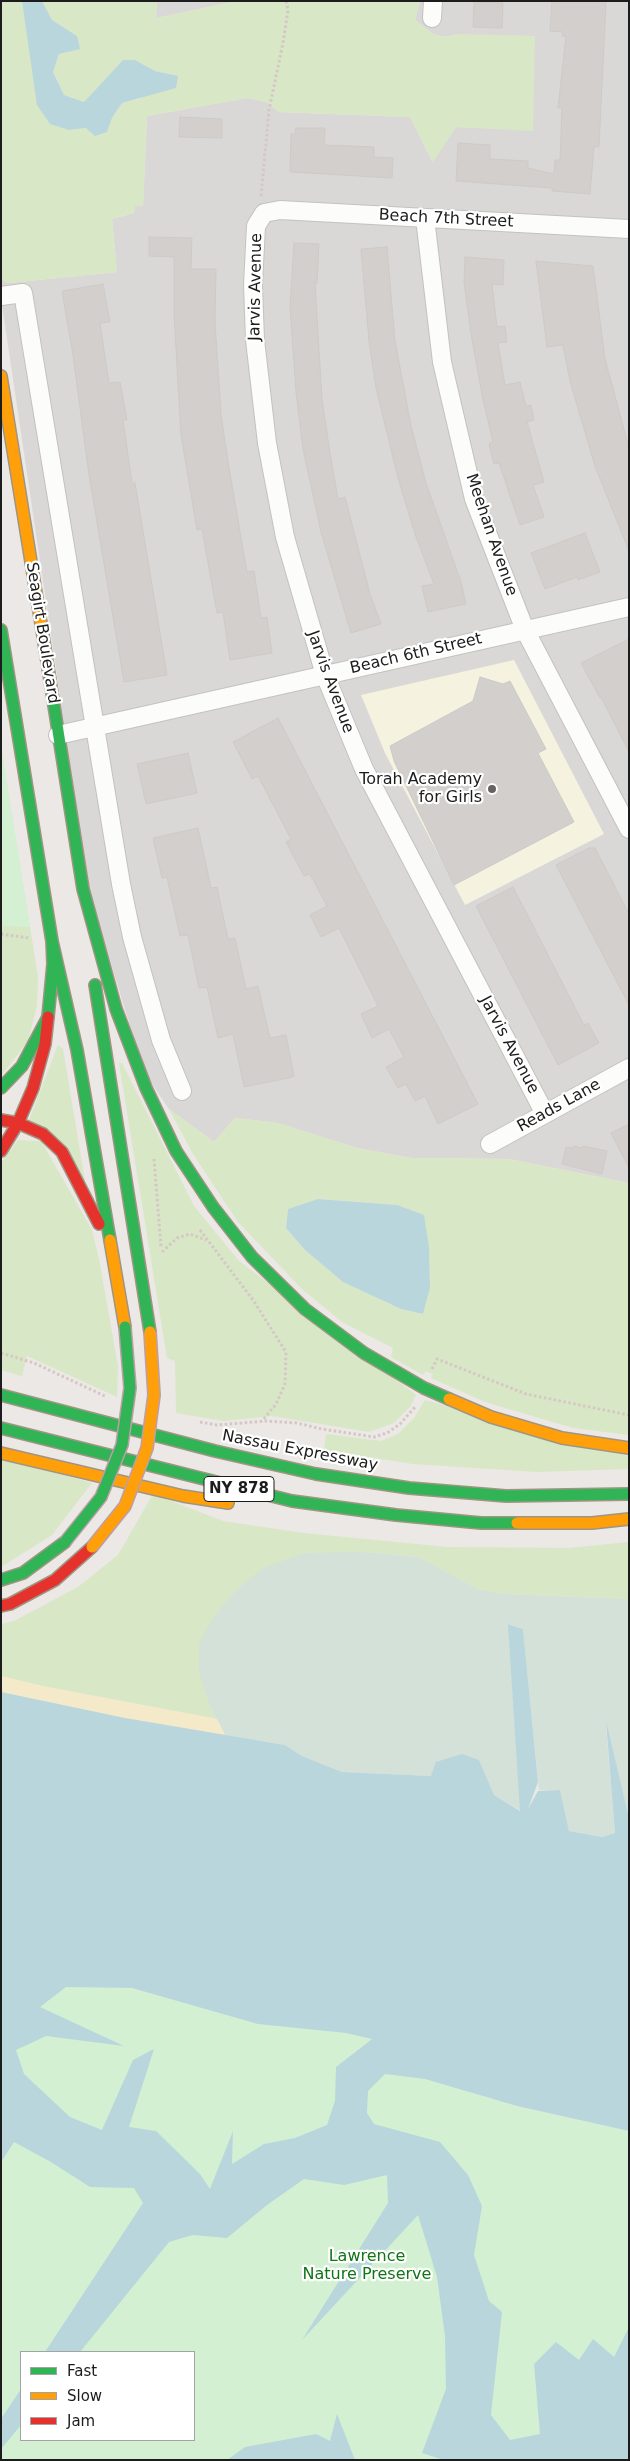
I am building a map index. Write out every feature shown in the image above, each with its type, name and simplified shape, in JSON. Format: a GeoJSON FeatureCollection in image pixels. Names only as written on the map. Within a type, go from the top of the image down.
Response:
{"type":"FeatureCollection","features":[{"type":"Feature","properties":{"kind":"main road","name":"Seagirt Boulevard"},"geometry":{"type":"LineString","coordinates":[[1,376],[84,889]]}},
{"type":"Feature","properties":{"kind":"main road"},"geometry":{"type":"LineString","coordinates":[[1,630],[52,941],[77,1050],[112,1248],[125,1327],[130,1388],[122,1445],[101,1497],[65,1542],[22,1573],[1,1580]]}},
{"type":"Feature","properties":{"kind":"main road"},"geometry":{"type":"LineString","coordinates":[[1,1606],[10,1604],[55,1580],[92,1547],[125,1506],[147,1448],[154,1396],[150,1332],[98,1009],[84,889]]}},
{"type":"Feature","properties":{"kind":"main road"},"geometry":{"type":"LineString","coordinates":[[84,889],[116,1009],[146,1088],[176,1151],[213,1207],[252,1257],[305,1309],[364,1354],[424,1388],[491,1416],[554,1435],[629,1448]]}},
{"type":"Feature","properties":{"kind":"main road"},"geometry":{"type":"LineString","coordinates":[[1,1151],[18,1123],[33,1088],[45,1044],[52,941]]}},
{"type":"Feature","properties":{"kind":"main road"},"geometry":{"type":"LineString","coordinates":[[1,1088],[22,1066],[48,1017]]}},
{"type":"Feature","properties":{"kind":"main road"},"geometry":{"type":"LineString","coordinates":[[1,1120],[18,1123],[44,1134],[62,1152],[112,1248]]}},
{"type":"Feature","properties":{"kind":"main road","name":"Nassau Expressway"},"geometry":{"type":"LineString","coordinates":[[1,1395],[316,1474],[409,1488],[506,1496],[604,1496],[629,1494]]}},
{"type":"Feature","properties":{"kind":"main road","name":"NY 878"},"geometry":{"type":"LineString","coordinates":[[1,1428],[292,1501],[396,1515],[481,1523],[592,1523],[629,1519]]}},
{"type":"Feature","properties":{"kind":"main road"},"geometry":{"type":"LineString","coordinates":[[1,1453],[183,1496],[240,1505]]}},
{"type":"Feature","properties":{"kind":"main road"},"geometry":{"type":"LineString","coordinates":[[307,1515],[398,1522],[481,1523]]}},
{"type":"Feature","properties":{"kind":"street","name":"Beach 7th Street"},"geometry":{"type":"LineString","coordinates":[[264,213],[285,210],[629,229]]}},
{"type":"Feature","properties":{"kind":"street","name":"Jarvis Avenue"},"geometry":{"type":"LineString","coordinates":[[264,213],[256,226],[253,285],[255,340],[261,398],[282,521],[325,675],[364,769],[544,1112]]}},
{"type":"Feature","properties":{"kind":"street","name":"Meehan Avenue"},"geometry":{"type":"LineString","coordinates":[[425,218],[442,362],[474,499],[525,630],[629,829]]}},
{"type":"Feature","properties":{"kind":"street"},"geometry":{"type":"LineString","coordinates":[[1,296],[24,293],[121,884],[132,938],[161,1040],[182,1091]]}},
{"type":"Feature","properties":{"kind":"street","name":"Beach 6th Street"},"geometry":{"type":"LineString","coordinates":[[58,735],[629,607]]}},
{"type":"Feature","properties":{"kind":"street","name":"Reads Lane"},"geometry":{"type":"LineString","coordinates":[[490,1144],[544,1112],[629,1068]]}},
{"type":"Feature","properties":{"kind":"path"},"geometry":{"type":"LineString","coordinates":[[264,213],[260,191],[269,110],[288,10],[286,1]]}},
{"type":"Feature","properties":{"kind":"path"},"geometry":{"type":"LineString","coordinates":[[160,1160],[155,1154],[162,1262]]}},
{"type":"Feature","properties":{"kind":"path"},"geometry":{"type":"LineString","coordinates":[[196,1224],[206,1240],[253,1300],[286,1352],[285,1384],[276,1404],[262,1421]]}},
{"type":"Feature","properties":{"kind":"path"},"geometry":{"type":"LineString","coordinates":[[162,1252],[177,1238],[190,1234],[206,1240]]}},
{"type":"Feature","properties":{"kind":"path"},"geometry":{"type":"LineString","coordinates":[[1,1353],[34,1364],[111,1398]]}},
{"type":"Feature","properties":{"kind":"path"},"geometry":{"type":"LineString","coordinates":[[429,1377],[437,1359],[526,1394],[629,1415]]}},
{"type":"Feature","properties":{"kind":"path"},"geometry":{"type":"LineString","coordinates":[[190,1420],[217,1425],[262,1421],[297,1423],[374,1437],[400,1424],[416,1405]]}},
{"type":"Feature","properties":{"kind":"shaded area"},"geometry":{"type":"Polygon","coordinates":[[[157,1],[237,1],[156,18],[157,1]]]}},
{"type":"Feature","properties":{"kind":"shaded area"},"geometry":{"type":"Polygon","coordinates":[[[420,1],[629,1],[629,1183],[509,1159],[411,1158],[357,1148],[278,1123],[235,1118],[214,1142],[169,1109],[144,1072],[89,891],[1,298],[1,279],[8,283],[117,272],[112,219],[134,213],[135,205],[143,206],[147,116],[247,98],[266,102],[279,112],[410,117],[432,161],[456,127],[533,130],[458,34],[445,37],[433,34],[415,20],[420,1]]]}},
{"type":"Feature","properties":{"kind":"shaded area","name":"Torah Academy for Girls"},"geometry":{"type":"Polygon","coordinates":[[[514,660],[604,834],[465,905],[385,753],[361,695],[514,660]]]}},
{"type":"Feature","properties":{"kind":"shaded area"},"geometry":{"type":"Polygon","coordinates":[[[363,1552],[418,1557],[478,1589],[503,1594],[629,1599],[629,1818],[606,1726],[615,1833],[602,1837],[569,1831],[560,1790],[539,1790],[523,1629],[509,1624],[521,1811],[494,1795],[479,1760],[432,1776],[342,1772],[302,1756],[285,1745],[225,1735],[210,1706],[199,1672],[199,1643],[214,1616],[234,1592],[263,1568],[305,1553],[363,1552]]]}},
{"type":"Feature","properties":{"kind":"green space"},"geometry":{"type":"Polygon","coordinates":[[[1,1],[22,1],[27,21],[69,130],[86,128],[107,132],[112,118],[122,103],[139,99],[178,76],[155,71],[135,60],[123,60],[84,102],[64,95],[53,72],[59,54],[77,36],[52,20],[42,1],[157,1],[156,18],[237,1],[420,1],[415,20],[433,34],[445,37],[458,34],[535,36],[533,131],[456,127],[433,162],[410,117],[279,112],[266,102],[247,98],[147,116],[143,206],[135,205],[134,213],[112,219],[117,272],[8,283],[1,279],[1,1]]]}},
{"type":"Feature","properties":{"kind":"green space"},"geometry":{"type":"Polygon","coordinates":[[[1,747],[38,977],[37,1006],[28,1041],[1,1076],[1,747]]]}},
{"type":"Feature","properties":{"kind":"green space"},"geometry":{"type":"Polygon","coordinates":[[[1,747],[30,927],[1,926],[1,747]]]}},
{"type":"Feature","properties":{"kind":"green space"},"geometry":{"type":"Polygon","coordinates":[[[58,1045],[63,1049],[85,1181],[29,1120],[58,1045]]]}},
{"type":"Feature","properties":{"kind":"green space"},"geometry":{"type":"Polygon","coordinates":[[[119,1063],[122,1063],[194,1206],[239,1261],[416,1395],[410,1407],[394,1423],[369,1432],[272,1416],[224,1421],[176,1413],[175,1361],[167,1358],[119,1063]]]}},
{"type":"Feature","properties":{"kind":"green space"},"geometry":{"type":"Polygon","coordinates":[[[169,1109],[214,1142],[235,1118],[278,1123],[357,1148],[411,1158],[509,1159],[629,1183],[629,1435],[573,1428],[485,1402],[431,1378],[433,1374],[426,1371],[423,1375],[391,1357],[393,1348],[342,1322],[302,1289],[238,1222],[193,1154],[169,1109]],[[319,1199],[288,1209],[286,1228],[305,1250],[343,1282],[401,1309],[423,1314],[430,1288],[429,1247],[397,1205],[319,1199]]]}},
{"type":"Feature","properties":{"kind":"green space"},"geometry":{"type":"Polygon","coordinates":[[[18,1140],[41,1141],[92,1230],[118,1366],[117,1397],[27,1356],[22,1376],[1,1370],[1,1163],[18,1140]]]}},
{"type":"Feature","properties":{"kind":"green space"},"geometry":{"type":"Polygon","coordinates":[[[425,1400],[629,1456],[629,1469],[537,1472],[413,1464],[324,1450],[326,1434],[381,1441],[398,1434],[414,1418],[425,1400]]]}},
{"type":"Feature","properties":{"kind":"green space"},"geometry":{"type":"Polygon","coordinates":[[[1,1458],[92,1483],[52,1535],[1,1567],[1,1458]]]}},
{"type":"Feature","properties":{"kind":"green space"},"geometry":{"type":"Polygon","coordinates":[[[153,1494],[223,1521],[303,1533],[448,1547],[569,1548],[629,1542],[629,1599],[503,1594],[478,1589],[418,1557],[363,1552],[264,1568],[234,1592],[214,1616],[210,1706],[217,1719],[42,1686],[1,1676],[1,1624],[14,1621],[78,1587],[118,1555],[153,1494]]]}},
{"type":"Feature","properties":{"kind":"green space","name":"Lawrence Nature Preserve"},"geometry":{"type":"Polygon","coordinates":[[[1,1927],[66,1987],[132,1988],[258,2023],[373,2038],[353,2053],[385,2074],[425,2079],[517,2106],[628,2131],[629,2327],[614,2357],[629,2460],[1,2460],[1,1927]]]}},
{"type":"Feature","properties":{"kind":"sand"},"geometry":{"type":"Polygon","coordinates":[[[1,1676],[42,1686],[217,1719],[225,1735],[125,1718],[1,1692],[1,1676]]]}},
{"type":"Feature","properties":{"kind":"water"},"geometry":{"type":"Polygon","coordinates":[[[22,1],[42,1],[52,20],[77,36],[80,49],[59,54],[53,72],[64,95],[84,102],[123,60],[135,60],[155,71],[178,76],[176,88],[122,103],[112,118],[107,132],[95,136],[86,128],[69,130],[50,124],[37,105],[22,1]]]}},
{"type":"Feature","properties":{"kind":"water"},"geometry":{"type":"Polygon","coordinates":[[[318,1199],[397,1205],[424,1215],[429,1247],[430,1288],[423,1314],[401,1309],[343,1282],[305,1250],[286,1228],[288,1209],[318,1199]]]}},
{"type":"Feature","properties":{"kind":"water"},"geometry":{"type":"Polygon","coordinates":[[[508,1624],[523,1629],[538,1782],[528,1809],[538,1791],[560,1790],[569,1831],[602,1837],[615,1833],[606,1721],[629,1818],[629,2131],[517,2106],[425,2079],[385,2074],[368,2091],[367,2113],[374,2124],[440,2142],[468,2175],[482,2206],[474,2255],[489,2301],[502,2312],[491,2415],[510,2440],[540,2434],[534,2364],[556,2342],[579,2360],[593,2339],[614,2357],[629,2327],[629,2460],[444,2460],[422,2453],[446,2389],[445,2336],[437,2277],[418,2215],[302,2340],[388,2203],[387,2175],[344,2185],[304,2179],[267,2205],[227,2238],[193,2235],[169,2242],[81,2351],[46,2351],[143,2203],[134,2188],[90,2187],[51,2162],[14,2142],[1,2162],[1,1692],[125,1718],[285,1745],[302,1756],[342,1772],[431,1776],[436,1762],[462,1754],[479,1760],[494,1795],[520,1811],[508,1624]],[[66,1987],[40,2007],[124,2046],[46,2036],[16,2050],[24,2074],[70,2117],[102,2130],[133,2060],[154,2049],[129,2127],[156,2131],[200,2174],[210,2189],[233,2131],[232,2164],[264,2144],[295,2138],[327,2125],[335,2101],[336,2067],[372,2039],[346,2033],[258,2024],[132,1988],[66,1987]]]}},
{"type":"Feature","properties":{"kind":"water"},"geometry":{"type":"Polygon","coordinates":[[[20,2390],[20,2426],[1,2449],[1,2419],[20,2390]]]}},
{"type":"Feature","properties":{"kind":"water"},"geometry":{"type":"Polygon","coordinates":[[[337,2414],[355,2460],[227,2460],[245,2447],[316,2434],[330,2441],[337,2414]]]}},
{"type":"Feature","properties":{"kind":"building"},"geometry":{"type":"Polygon","coordinates":[[[552,1],[606,1],[599,147],[594,147],[590,194],[552,191],[552,188],[456,181],[458,143],[490,145],[490,159],[528,161],[528,168],[554,174],[555,160],[560,160],[562,108],[558,108],[566,36],[562,36],[563,32],[550,31],[552,1]]]}},
{"type":"Feature","properties":{"kind":"building"},"geometry":{"type":"Polygon","coordinates":[[[474,2],[503,3],[502,28],[473,27],[474,2]]]}},
{"type":"Feature","properties":{"kind":"building"},"geometry":{"type":"Polygon","coordinates":[[[180,117],[222,119],[222,138],[179,137],[180,117]]]}},
{"type":"Feature","properties":{"kind":"building"},"geometry":{"type":"Polygon","coordinates":[[[296,128],[325,128],[324,145],[374,147],[374,157],[393,158],[392,178],[290,172],[291,134],[295,134],[296,128]]]}},
{"type":"Feature","properties":{"kind":"building"},"geometry":{"type":"Polygon","coordinates":[[[149,237],[192,238],[191,269],[216,269],[215,322],[221,415],[247,572],[254,571],[261,618],[267,617],[272,653],[230,660],[223,612],[217,613],[202,529],[197,530],[181,435],[174,314],[174,257],[149,256],[149,237]]]}},
{"type":"Feature","properties":{"kind":"building"},"geometry":{"type":"Polygon","coordinates":[[[294,243],[319,244],[317,283],[315,283],[322,400],[330,453],[338,499],[345,497],[370,594],[381,624],[351,633],[321,532],[303,449],[296,392],[290,307],[294,243]]]}},
{"type":"Feature","properties":{"kind":"building"},"geometry":{"type":"Polygon","coordinates":[[[387,247],[395,341],[411,426],[426,483],[461,582],[466,604],[428,612],[422,586],[434,584],[416,537],[398,478],[376,388],[369,341],[361,249],[387,247]]]}},
{"type":"Feature","properties":{"kind":"building"},"geometry":{"type":"Polygon","coordinates":[[[465,257],[504,260],[503,285],[492,284],[497,327],[505,326],[507,342],[498,343],[505,385],[520,382],[526,406],[531,405],[534,420],[527,422],[544,482],[533,485],[544,517],[520,525],[499,463],[494,464],[489,444],[493,442],[471,334],[464,282],[465,257]]]}},
{"type":"Feature","properties":{"kind":"building"},"geometry":{"type":"Polygon","coordinates":[[[536,261],[593,266],[605,359],[629,448],[629,551],[595,466],[570,381],[563,345],[547,347],[536,261]]]}},
{"type":"Feature","properties":{"kind":"building"},"geometry":{"type":"Polygon","coordinates":[[[103,284],[110,322],[100,323],[109,383],[120,382],[127,420],[123,420],[132,483],[135,483],[167,675],[124,682],[89,475],[73,355],[62,291],[103,284]]]}},
{"type":"Feature","properties":{"kind":"building"},"geometry":{"type":"Polygon","coordinates":[[[585,533],[600,572],[578,580],[577,577],[545,589],[531,553],[585,533]]]}},
{"type":"Feature","properties":{"kind":"building"},"geometry":{"type":"Polygon","coordinates":[[[629,639],[629,752],[581,663],[629,639]]]}},
{"type":"Feature","properties":{"kind":"building","name":"Torah Academy for Girls"},"geometry":{"type":"Polygon","coordinates":[[[480,677],[503,684],[510,681],[546,749],[538,753],[574,822],[454,885],[394,761],[390,746],[473,701],[480,677]]]}},
{"type":"Feature","properties":{"kind":"building"},"geometry":{"type":"Polygon","coordinates":[[[278,718],[478,1104],[438,1124],[425,1096],[415,1101],[406,1084],[398,1088],[386,1067],[404,1057],[389,1029],[372,1038],[361,1014],[378,1006],[339,928],[321,937],[310,915],[327,906],[310,874],[304,876],[286,842],[291,839],[258,776],[252,779],[233,742],[278,718]]]}},
{"type":"Feature","properties":{"kind":"building"},"geometry":{"type":"Polygon","coordinates":[[[188,753],[197,793],[146,804],[137,764],[188,753]]]}},
{"type":"Feature","properties":{"kind":"building"},"geometry":{"type":"Polygon","coordinates":[[[198,828],[211,888],[217,887],[228,939],[235,938],[246,989],[258,986],[270,1038],[286,1035],[294,1076],[289,1078],[244,1087],[233,1034],[218,1038],[207,987],[199,988],[188,935],[180,936],[167,877],[162,878],[153,838],[198,828]]]}},
{"type":"Feature","properties":{"kind":"building"},"geometry":{"type":"Polygon","coordinates":[[[589,848],[595,848],[629,914],[629,1005],[556,865],[589,848]]]}},
{"type":"Feature","properties":{"kind":"building"},"geometry":{"type":"Polygon","coordinates":[[[513,887],[584,1025],[588,1023],[599,1043],[558,1065],[476,906],[513,887]]]}},
{"type":"Feature","properties":{"kind":"building"},"geometry":{"type":"Polygon","coordinates":[[[629,1124],[629,1168],[611,1133],[629,1124]]]}},
{"type":"Feature","properties":{"kind":"building"},"geometry":{"type":"Polygon","coordinates":[[[574,1146],[607,1151],[602,1174],[562,1164],[566,1147],[573,1148],[574,1146]]]}},
{"type":"Feature","properties":{"kind":"traffic: fast"},"geometry":{"type":"LineString","coordinates":[[1,630],[52,941],[53,964],[48,1017],[22,1066],[1,1088]]}},
{"type":"Feature","properties":{"kind":"traffic: fast"},"geometry":{"type":"LineString","coordinates":[[43,636],[83,889]]}},
{"type":"Feature","properties":{"kind":"traffic: fast"},"geometry":{"type":"LineString","coordinates":[[83,889],[116,1009],[146,1088],[176,1151],[213,1207],[252,1257],[305,1309],[364,1353],[424,1388],[449,1399]]}},
{"type":"Feature","properties":{"kind":"traffic: fast"},"geometry":{"type":"LineString","coordinates":[[52,941],[77,1050],[110,1240]]}},
{"type":"Feature","properties":{"kind":"traffic: fast"},"geometry":{"type":"LineString","coordinates":[[95,985],[150,1332]]}},
{"type":"Feature","properties":{"kind":"traffic: fast"},"geometry":{"type":"LineString","coordinates":[[65,1542],[101,1497],[122,1445],[130,1388],[125,1327]]}},
{"type":"Feature","properties":{"kind":"traffic: fast"},"geometry":{"type":"LineString","coordinates":[[1,1395],[215,1451],[316,1474],[409,1488],[506,1496],[629,1494]]}},
{"type":"Feature","properties":{"kind":"traffic: fast"},"geometry":{"type":"LineString","coordinates":[[1,1428],[292,1501],[396,1515],[481,1523],[517,1523]]}},
{"type":"Feature","properties":{"kind":"traffic: fast"},"geometry":{"type":"LineString","coordinates":[[1,1580],[23,1573],[65,1542]]}},
{"type":"Feature","properties":{"kind":"traffic: slow"},"geometry":{"type":"LineString","coordinates":[[1,376],[43,636]]}},
{"type":"Feature","properties":{"kind":"traffic: slow"},"geometry":{"type":"LineString","coordinates":[[110,1240],[125,1327]]}},
{"type":"Feature","properties":{"kind":"traffic: slow"},"geometry":{"type":"LineString","coordinates":[[92,1547],[125,1506],[147,1448],[154,1395],[150,1332]]}},
{"type":"Feature","properties":{"kind":"traffic: slow"},"geometry":{"type":"LineString","coordinates":[[449,1399],[491,1417],[562,1438],[629,1448]]}},
{"type":"Feature","properties":{"kind":"traffic: slow"},"geometry":{"type":"LineString","coordinates":[[1,1453],[183,1496],[228,1503]]}},
{"type":"Feature","properties":{"kind":"traffic: slow"},"geometry":{"type":"LineString","coordinates":[[517,1523],[592,1523],[629,1519]]}},
{"type":"Feature","properties":{"kind":"traffic: jam"},"geometry":{"type":"LineString","coordinates":[[1,1151],[18,1123],[33,1088],[45,1044],[48,1017]]}},
{"type":"Feature","properties":{"kind":"traffic: jam"},"geometry":{"type":"LineString","coordinates":[[1,1120],[18,1123],[43,1134],[62,1152],[99,1224]]}},
{"type":"Feature","properties":{"kind":"traffic: jam"},"geometry":{"type":"LineString","coordinates":[[1,1606],[10,1604],[55,1580],[92,1547]]}},
{"type":"Feature","properties":{"kind":"place","name":"Torah Academy for Girls"},"geometry":{"type":"Point","coordinates":[492,789]}}]}
